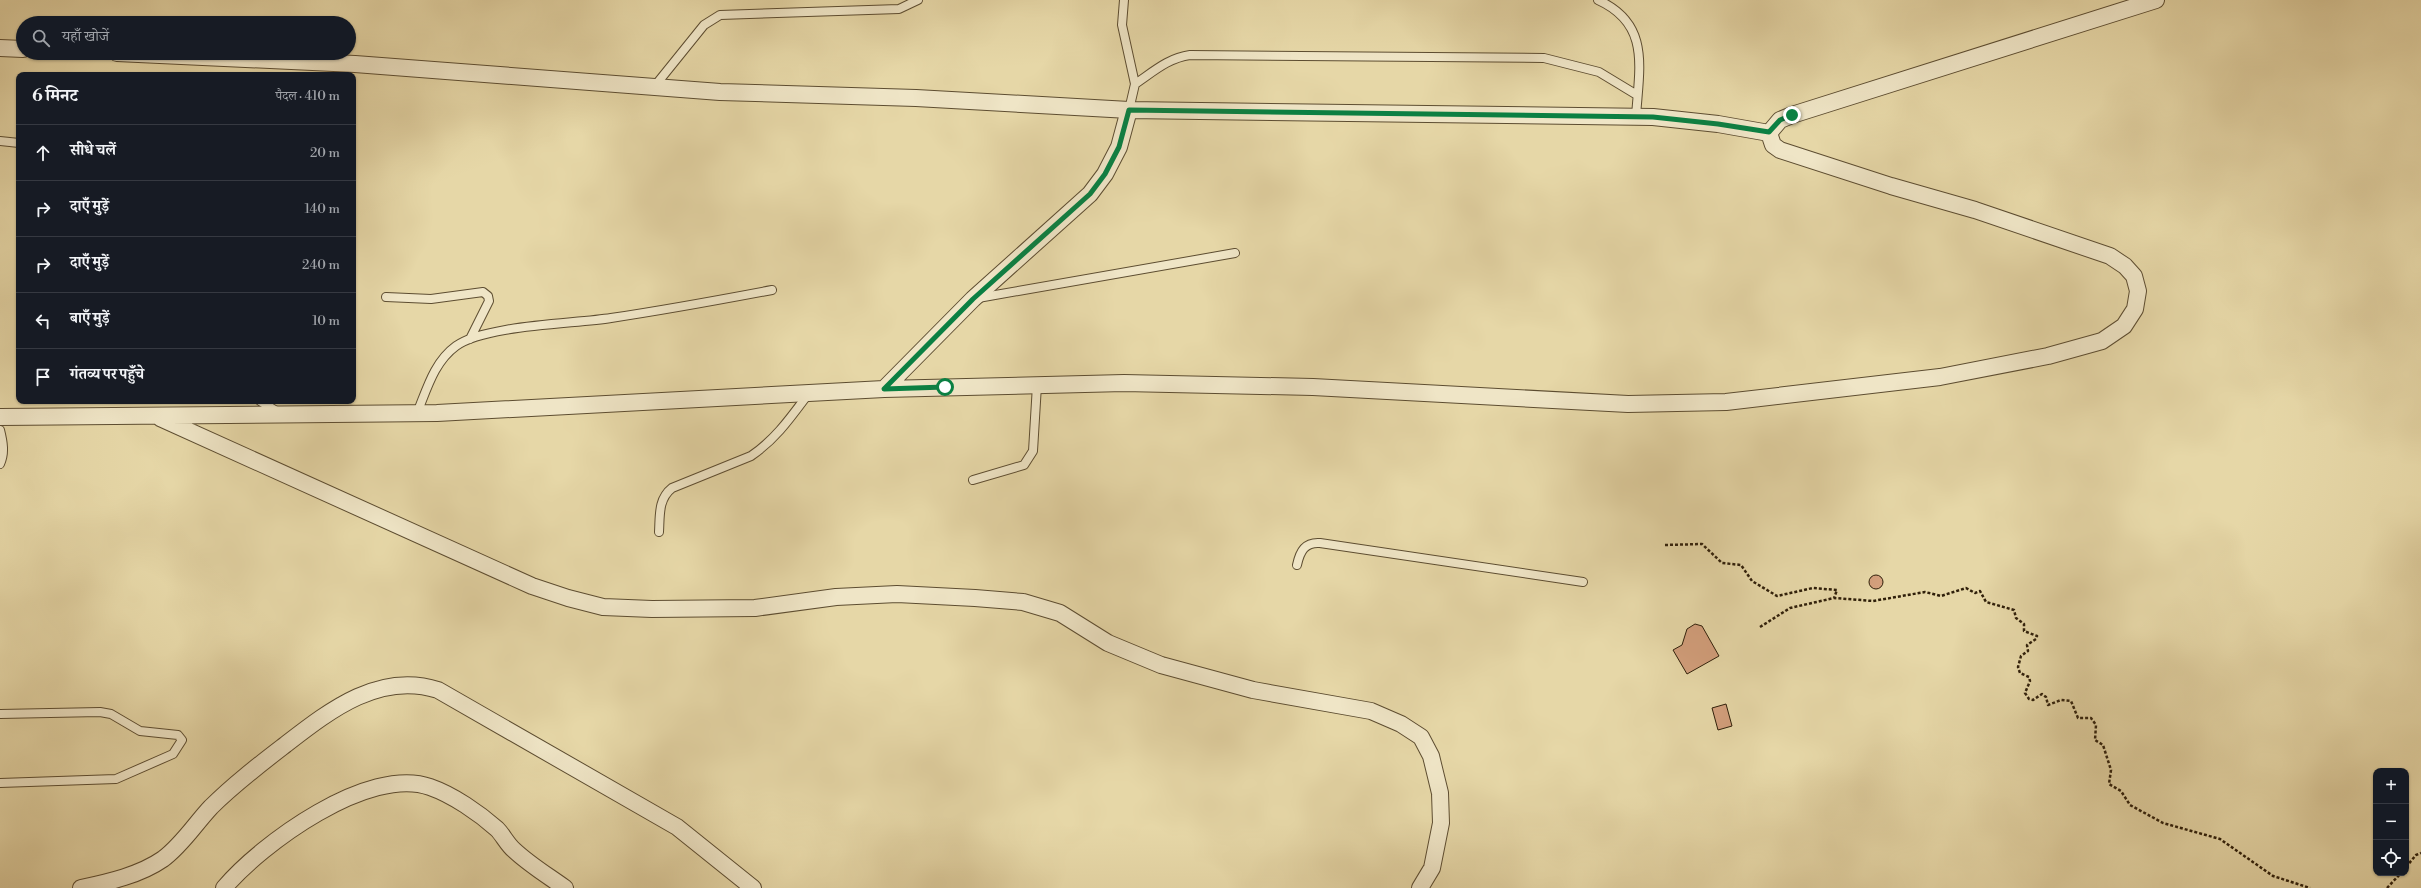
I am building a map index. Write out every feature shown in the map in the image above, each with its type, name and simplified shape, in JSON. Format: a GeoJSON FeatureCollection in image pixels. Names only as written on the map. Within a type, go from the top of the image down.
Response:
{"type":"FeatureCollection","features":[{"type":"Feature","properties":{"kind":"street"},"geometry":{"type":"LineString","coordinates":[[1769,132],[1780,120],[1792,115],[2156,0]]}},
{"type":"Feature","properties":{"kind":"street"},"geometry":{"type":"LineString","coordinates":[[0,48],[16,49]]}},
{"type":"Feature","properties":{"kind":"street"},"geometry":{"type":"LineString","coordinates":[[268,60],[355,64],[653,87],[1129,110],[1636,117],[1718,124],[1769,132]]}},
{"type":"Feature","properties":{"kind":"street"},"geometry":{"type":"LineString","coordinates":[[884,389],[973,299],[1090,194],[1105,174],[1119,147],[1129,110]]}},
{"type":"Feature","properties":{"kind":"street"},"geometry":{"type":"LineString","coordinates":[[0,417],[417,413],[884,389],[1124,383],[1305,386],[1628,404],[1726,402],[1940,377],[2048,356],[2102,341],[2124,326],[2135,309],[2138,291],[2134,276],[2125,266],[2110,256],[1975,210],[1891,186],[1780,150],[1773,145],[1769,132]]}},
{"type":"Feature","properties":{"kind":"street"},"geometry":{"type":"LineString","coordinates":[[155,416],[532,586],[568,598],[603,606],[652,609],[755,608],[836,597],[897,594],[1023,602],[1060,613],[1108,643],[1161,665],[1253,690],[1371,711],[1401,724],[1421,737],[1431,756],[1440,793],[1441,823],[1432,868],[1420,888]]}},
{"type":"Feature","properties":{"kind":"street"},"geometry":{"type":"LineString","coordinates":[[81,888],[142,871],[164,858],[238,781],[340,705],[368,692],[391,686],[412,684],[438,690],[653,813],[698,843],[753,888]]}},
{"type":"Feature","properties":{"kind":"street"},"geometry":{"type":"LineString","coordinates":[[224,888],[238,872],[259,853],[311,816],[363,792],[395,783],[411,782],[430,787],[480,816],[497,830],[512,848],[532,865],[565,888]]}},
{"type":"Feature","properties":{"kind":"lane"},"geometry":{"type":"LineString","coordinates":[[653,87],[704,25],[720,15],[899,9],[918,0]]}},
{"type":"Feature","properties":{"kind":"lane"},"geometry":{"type":"LineString","coordinates":[[1124,0],[1122,25],[1136,84],[1129,110]]}},
{"type":"Feature","properties":{"kind":"lane"},"geometry":{"type":"LineString","coordinates":[[1598,0],[1612,7],[1624,17],[1634,32],[1640,52],[1636,117]]}},
{"type":"Feature","properties":{"kind":"lane"},"geometry":{"type":"LineString","coordinates":[[1136,84],[1163,64],[1178,57],[1190,55],[1536,57],[1580,66],[1599,72],[1638,95]]}},
{"type":"Feature","properties":{"kind":"lane"},"geometry":{"type":"LineString","coordinates":[[0,141],[16,143]]}},
{"type":"Feature","properties":{"kind":"lane"},"geometry":{"type":"LineString","coordinates":[[973,299],[1235,253]]}},
{"type":"Feature","properties":{"kind":"lane"},"geometry":{"type":"LineString","coordinates":[[417,413],[436,368],[451,350],[470,339],[483,334],[611,318],[772,290]]}},
{"type":"Feature","properties":{"kind":"lane"},"geometry":{"type":"LineString","coordinates":[[386,297],[431,299],[482,292],[488,296],[489,302],[470,339]]}},
{"type":"Feature","properties":{"kind":"lane"},"geometry":{"type":"LineString","coordinates":[[973,480],[1024,465],[1030,459],[1033,451],[1037,385]]}},
{"type":"Feature","properties":{"kind":"lane"},"geometry":{"type":"LineString","coordinates":[[659,532],[662,500],[666,493],[672,488],[751,456],[763,448],[776,436],[809,393]]}},
{"type":"Feature","properties":{"kind":"lane"},"geometry":{"type":"LineString","coordinates":[[265,404],[282,414]]}},
{"type":"Feature","properties":{"kind":"lane"},"geometry":{"type":"LineString","coordinates":[[0,430],[3,444],[3,458],[0,464]]}},
{"type":"Feature","properties":{"kind":"lane"},"geometry":{"type":"LineString","coordinates":[[1297,565],[1300,553],[1306,546],[1312,543],[1320,543],[1583,582]]}},
{"type":"Feature","properties":{"kind":"lane"},"geometry":{"type":"LineString","coordinates":[[0,714],[100,712],[111,714],[140,731],[178,735],[182,740],[173,754],[116,779],[0,784]]}},
{"type":"Feature","properties":{"kind":"path"},"geometry":{"type":"LineString","coordinates":[[1665,545],[1702,544],[1722,563],[1741,565],[1752,581],[1777,596],[1813,588],[1837,590],[1834,598]]}},
{"type":"Feature","properties":{"kind":"path"},"geometry":{"type":"LineString","coordinates":[[1760,627],[1790,608],[1834,598],[1873,601],[1926,592],[1941,596],[1966,588],[1975,593],[1980,591],[1986,602],[2014,610],[2016,618],[2024,624],[2024,631],[2037,636],[2036,639],[2027,645],[2028,651],[2021,656],[2018,667],[2020,673],[2029,677],[2030,681],[2025,693],[2028,699],[2033,700],[2042,694],[2046,697],[2048,705],[2061,700],[2071,701],[2078,718],[2091,718],[2096,725],[2095,740],[2103,745],[2111,770],[2109,784],[2121,791],[2130,805],[2163,823],[2220,839],[2273,876],[2310,888]]}},
{"type":"Feature","properties":{"kind":"path"},"geometry":{"type":"LineString","coordinates":[[2409,863],[2416,855],[2421,853]]}},
{"type":"Feature","properties":{"kind":"path"},"geometry":{"type":"LineString","coordinates":[[2387,888],[2398,876]]}},
{"type":"Feature","properties":{"kind":"building"},"geometry":{"type":"Polygon","coordinates":[[[1873,575],[1879,575],[1883,579],[1883,585],[1879,589],[1873,589],[1869,585],[1869,579],[1873,575]]]}},
{"type":"Feature","properties":{"kind":"building"},"geometry":{"type":"Polygon","coordinates":[[[1695,624],[1702,626],[1719,656],[1687,674],[1673,650],[1682,645],[1687,629],[1695,624]]]}},
{"type":"Feature","properties":{"kind":"building"},"geometry":{"type":"Polygon","coordinates":[[[1726,704],[1732,726],[1718,730],[1712,708],[1726,704]]]}},
{"type":"Feature","properties":{"kind":"route"},"geometry":{"type":"LineString","coordinates":[[945,387],[884,389],[973,299],[1090,194],[1105,174],[1119,147],[1129,110],[1172,109],[1653,117],[1718,124],[1769,132],[1780,120],[1792,115]]}}]}
